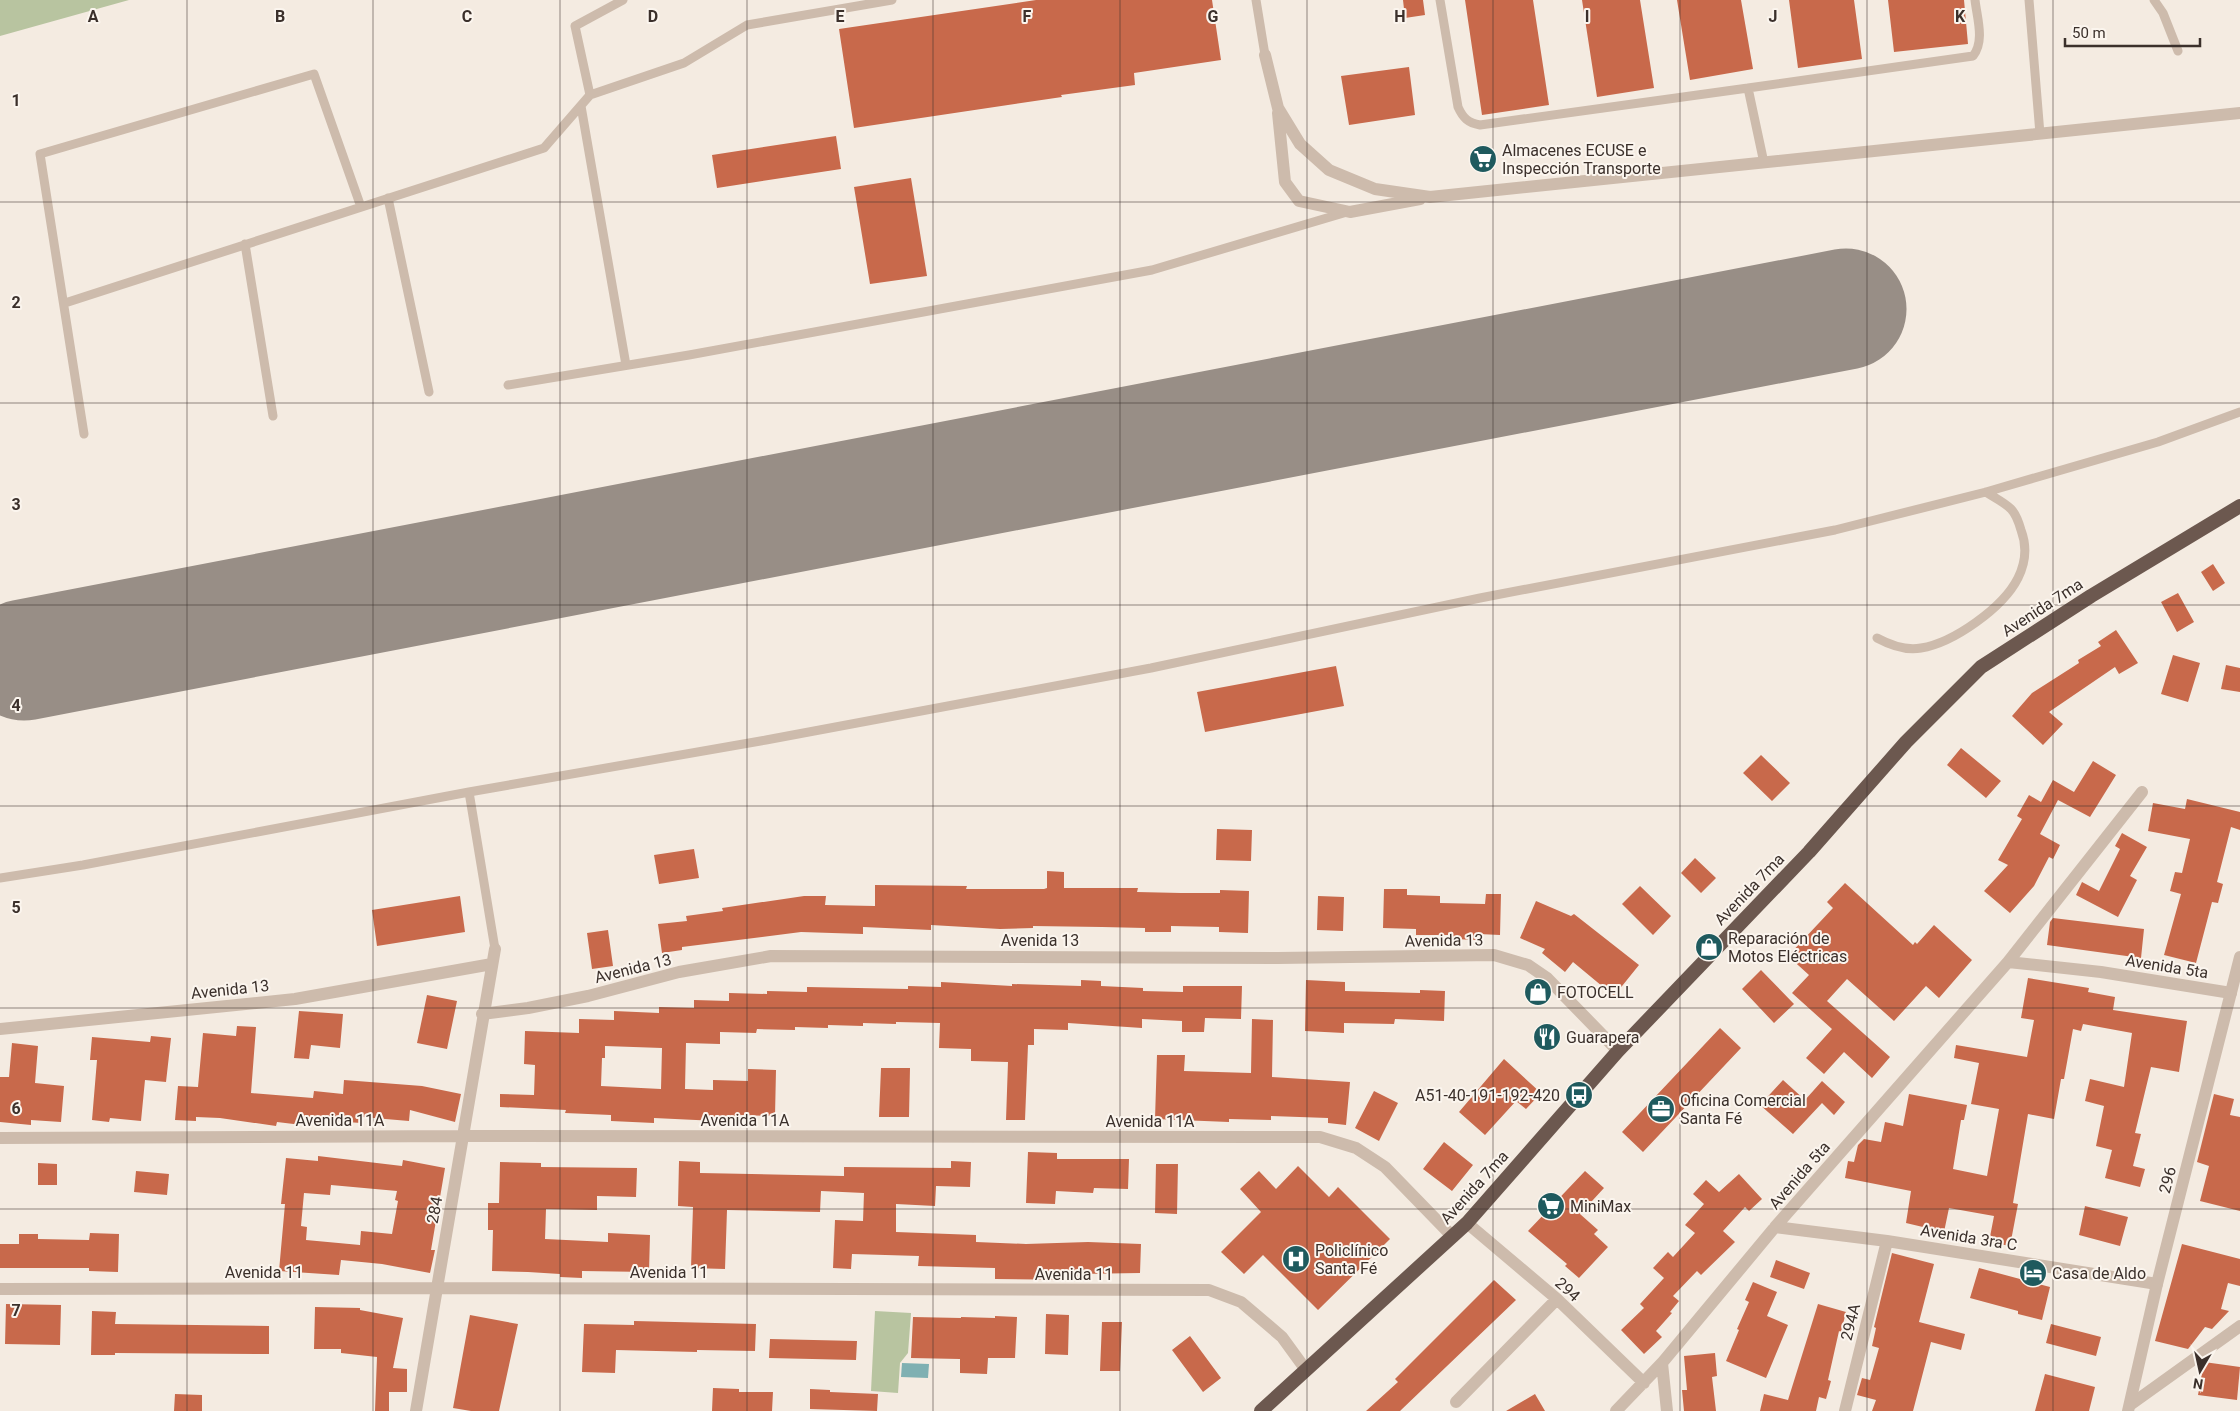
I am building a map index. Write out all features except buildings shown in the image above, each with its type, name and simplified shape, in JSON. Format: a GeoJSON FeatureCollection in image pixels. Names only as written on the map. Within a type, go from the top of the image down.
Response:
{"type":"FeatureCollection","features":[{"type":"Feature","properties":{"kind":"highway","name":"Avenida 7ma"},"geometry":{"type":"LineString","coordinates":[[1261,1411],[1453,1237],[1618,1051],[1809,852],[1906,742],[1981,667],[2099,591],[2240,506]]}},
{"type":"Feature","properties":{"kind":"street"},"geometry":{"type":"LineString","coordinates":[[1265,55],[1278,108],[1286,182],[1298,200],[1350,212],[1430,197],[2240,113]]}},
{"type":"Feature","properties":{"kind":"street"},"geometry":{"type":"LineString","coordinates":[[1278,108],[1300,144],[1329,170],[1375,189],[1430,197]]}},
{"type":"Feature","properties":{"kind":"street","name":"Avenida 5ta"},"geometry":{"type":"LineString","coordinates":[[1616,1411],[1662,1363],[1776,1227],[2008,962],[2142,792]]}},
{"type":"Feature","properties":{"kind":"street"},"geometry":{"type":"LineString","coordinates":[[482,1014],[495,949]]}},
{"type":"Feature","properties":{"kind":"street","name":"Avenida 13"},"geometry":{"type":"LineString","coordinates":[[482,1014],[554,1003],[679,972],[771,956],[1278,958],[1494,955],[1528,965],[1547,978],[1618,1051]]}},
{"type":"Feature","properties":{"kind":"street","name":"296"},"geometry":{"type":"LineString","coordinates":[[2129,1408],[2157,1284],[2238,971],[2240,957]]}},
{"type":"Feature","properties":{"kind":"street","name":"Avenida 5ta"},"geometry":{"type":"LineString","coordinates":[[2008,962],[2101,972],[2231,993]]}},
{"type":"Feature","properties":{"kind":"street","name":"Avenida 13"},"geometry":{"type":"LineString","coordinates":[[0,1030],[295,999],[492,964]]}},
{"type":"Feature","properties":{"kind":"street","name":"284"},"geometry":{"type":"LineString","coordinates":[[416,1411],[438,1288],[482,1014]]}},
{"type":"Feature","properties":{"kind":"street","name":"Avenida 11A"},"geometry":{"type":"LineString","coordinates":[[0,1138],[463,1136],[1320,1137],[1356,1148],[1385,1167],[1453,1237]]}},
{"type":"Feature","properties":{"kind":"street","name":"294"},"geometry":{"type":"LineString","coordinates":[[1467,1222],[1557,1299],[1644,1383]]}},
{"type":"Feature","properties":{"kind":"street","name":"Avenida 3ra C"},"geometry":{"type":"LineString","coordinates":[[1776,1227],[1887,1241],[2157,1284]]}},
{"type":"Feature","properties":{"kind":"street","name":"294A"},"geometry":{"type":"LineString","coordinates":[[1845,1411],[1887,1241]]}},
{"type":"Feature","properties":{"kind":"street","name":"Avenida 11"},"geometry":{"type":"LineString","coordinates":[[0,1289],[1209,1290],[1241,1302],[1282,1337],[1306,1370]]}},
{"type":"Feature","properties":{"kind":"street"},"geometry":{"type":"LineString","coordinates":[[1456,1402],[1557,1299]]}},
{"type":"Feature","properties":{"kind":"street"},"geometry":{"type":"LineString","coordinates":[[2129,1408],[2240,1326]]}},
{"type":"Feature","properties":{"kind":"street"},"geometry":{"type":"LineString","coordinates":[[1662,1363],[1667,1411]]}},
{"type":"Feature","properties":{"kind":"lane"},"geometry":{"type":"LineString","coordinates":[[590,95],[575,26],[623,0]]}},
{"type":"Feature","properties":{"kind":"lane"},"geometry":{"type":"LineString","coordinates":[[65,303],[544,148],[590,95],[684,63],[747,25],[892,0]]}},
{"type":"Feature","properties":{"kind":"lane"},"geometry":{"type":"LineString","coordinates":[[1256,0],[1265,55]]}},
{"type":"Feature","properties":{"kind":"lane"},"geometry":{"type":"LineString","coordinates":[[1440,0],[1458,107],[1462,117],[1471,123],[1480,125],[1972,56],[1978,49],[1980,39],[1975,0]]}},
{"type":"Feature","properties":{"kind":"lane"},"geometry":{"type":"LineString","coordinates":[[2029,0],[2040,134]]}},
{"type":"Feature","properties":{"kind":"lane"},"geometry":{"type":"LineString","coordinates":[[2154,0],[2163,13],[2178,51]]}},
{"type":"Feature","properties":{"kind":"lane"},"geometry":{"type":"LineString","coordinates":[[84,434],[65,303],[40,154],[314,74],[361,207]]}},
{"type":"Feature","properties":{"kind":"lane"},"geometry":{"type":"LineString","coordinates":[[1748,88],[1764,163]]}},
{"type":"Feature","properties":{"kind":"lane"},"geometry":{"type":"LineString","coordinates":[[581,106],[626,366]]}},
{"type":"Feature","properties":{"kind":"lane"},"geometry":{"type":"LineString","coordinates":[[388,198],[428,392]]}},
{"type":"Feature","properties":{"kind":"lane"},"geometry":{"type":"LineString","coordinates":[[508,385],[626,366],[1152,270],[1350,212]]}},
{"type":"Feature","properties":{"kind":"lane"},"geometry":{"type":"LineString","coordinates":[[245,244],[273,416]]}},
{"type":"Feature","properties":{"kind":"lane"},"geometry":{"type":"LineString","coordinates":[[0,878],[83,866],[469,792],[766,740],[1151,668],[1480,598],[1835,530],[1986,492],[2158,442],[2240,412]]}},
{"type":"Feature","properties":{"kind":"lane"},"geometry":{"type":"LineString","coordinates":[[1877,638],[1904,648],[1920,649],[1939,643],[1960,634],[1977,622],[1996,605],[2018,579],[2024,562],[2026,543],[2019,523],[2011,509],[1986,492]]}},
{"type":"Feature","properties":{"kind":"lane"},"geometry":{"type":"LineString","coordinates":[[469,792],[495,949]]}},
{"type":"Feature","properties":{"kind":"green space"},"geometry":{"type":"Polygon","coordinates":[[[0,0],[129,0],[0,36],[0,0]]]}},
{"type":"Feature","properties":{"kind":"green space"},"geometry":{"type":"Polygon","coordinates":[[[875,1311],[911,1313],[908,1353],[900,1363],[898,1393],[871,1391],[875,1311]]]}},
{"type":"Feature","properties":{"kind":"water"},"geometry":{"type":"Polygon","coordinates":[[[902,1363],[929,1364],[928,1378],[901,1377],[902,1363]]]}},
{"type":"Feature","properties":{"kind":"runway"},"geometry":{"type":"LineString","coordinates":[[24,660],[1846,309]]}},
{"type":"Feature","properties":{"kind":"place","name":"Almacenes ECUSE e Inspección Transporte"},"geometry":{"type":"Point","coordinates":[1483,159]}},
{"type":"Feature","properties":{"kind":"place","name":"Reparación de Motos Eléctricas"},"geometry":{"type":"Point","coordinates":[1709,947]}},
{"type":"Feature","properties":{"kind":"place","name":"FOTOCELL"},"geometry":{"type":"Point","coordinates":[1538,992]}},
{"type":"Feature","properties":{"kind":"place","name":"Guarapera"},"geometry":{"type":"Point","coordinates":[1547,1037]}},
{"type":"Feature","properties":{"kind":"place","name":"A51-40-191-192-420"},"geometry":{"type":"Point","coordinates":[1579,1095]}},
{"type":"Feature","properties":{"kind":"place","name":"Oficina Comercial Santa Fé"},"geometry":{"type":"Point","coordinates":[1661,1109]}},
{"type":"Feature","properties":{"kind":"place","name":"MiniMax"},"geometry":{"type":"Point","coordinates":[1551,1206]}},
{"type":"Feature","properties":{"kind":"place","name":"Policlínico Santa Fé"},"geometry":{"type":"Point","coordinates":[1296,1259]}},
{"type":"Feature","properties":{"kind":"place","name":"Casa de Aldo"},"geometry":{"type":"Point","coordinates":[2033,1273]}}]}
